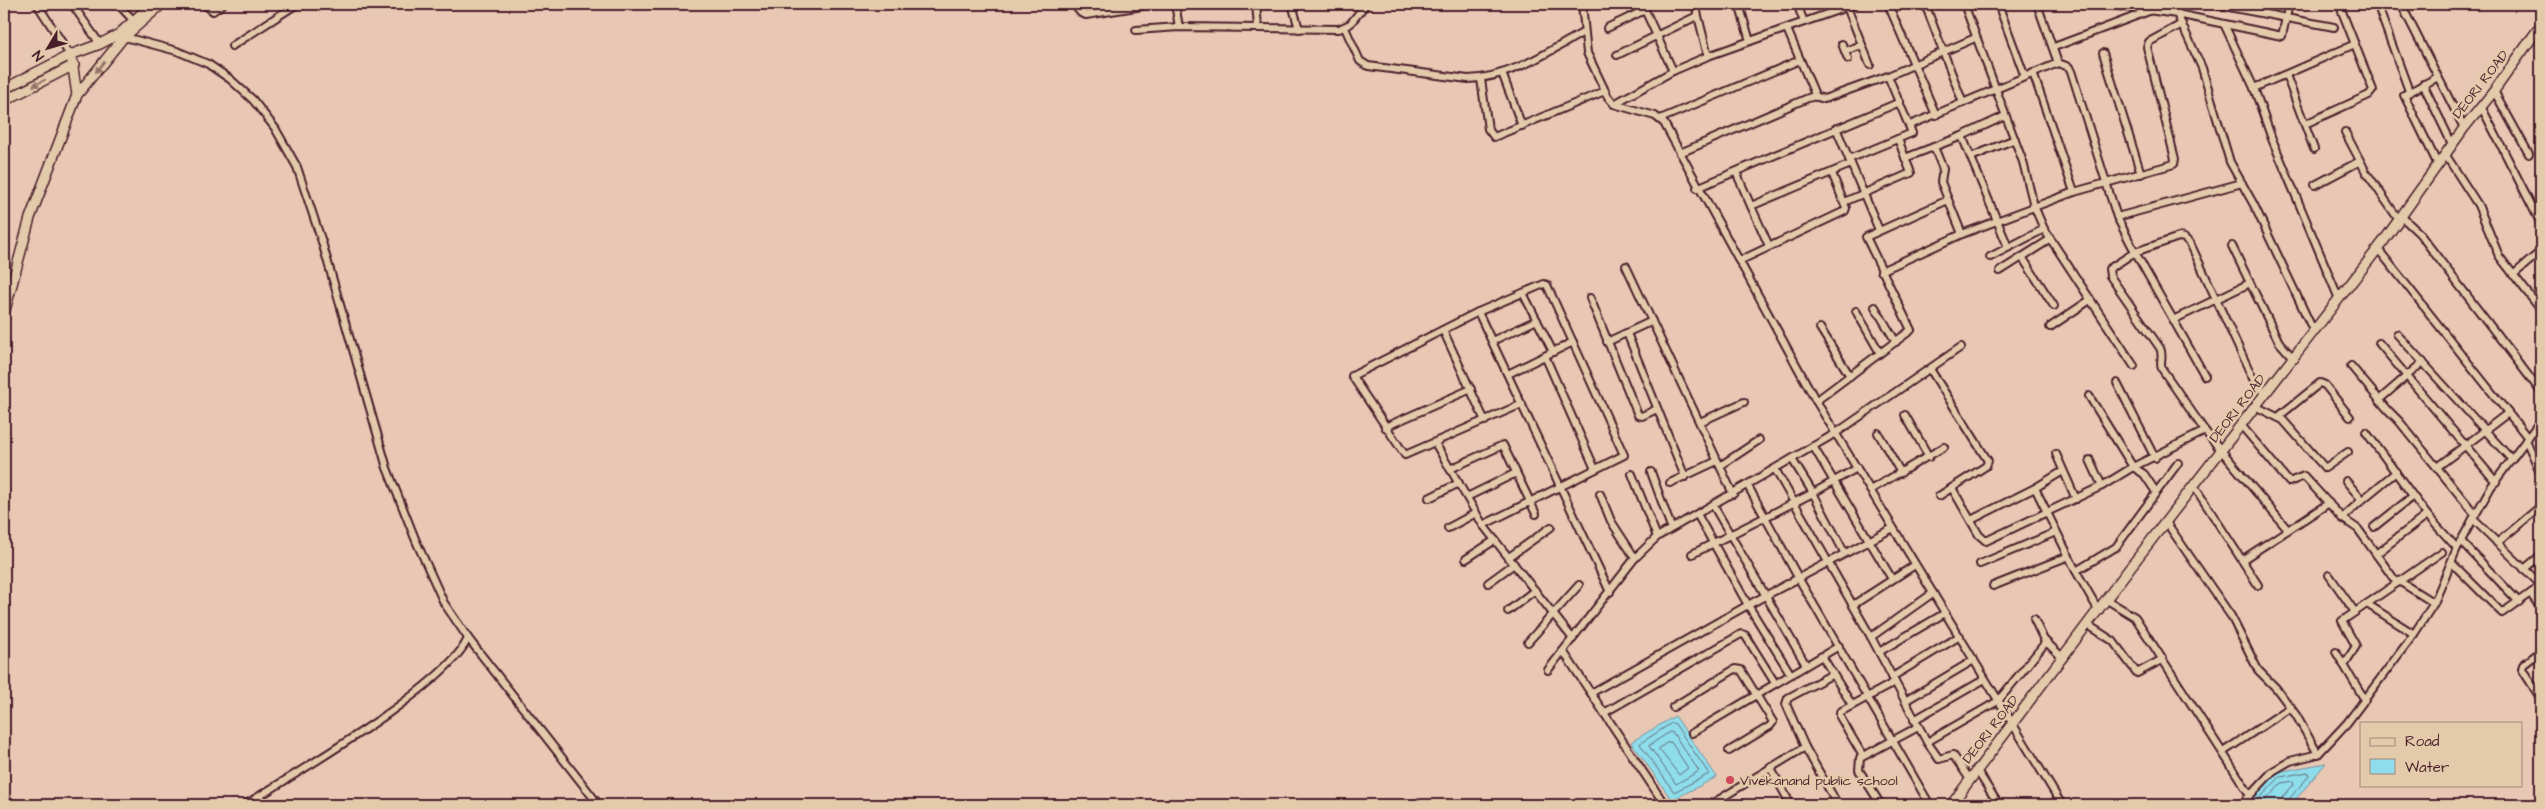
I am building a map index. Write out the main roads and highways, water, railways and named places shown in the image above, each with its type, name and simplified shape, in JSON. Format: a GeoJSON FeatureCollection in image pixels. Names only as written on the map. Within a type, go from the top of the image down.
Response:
{"type":"FeatureCollection","features":[{"type":"Feature","properties":{"kind":"water"},"geometry":{"type":"Polygon","coordinates":[[[1675,716],[1717,777],[1672,800],[1631,742],[1675,716]]]}},
{"type":"Feature","properties":{"kind":"water"},"geometry":{"type":"Polygon","coordinates":[[[2326,763],[2291,805],[2246,805],[2277,772],[2326,763]]]}},
{"type":"Feature","properties":{"kind":"place","name":"Vivekanand public school"},"geometry":{"type":"Point","coordinates":[1730,780]}}]}
